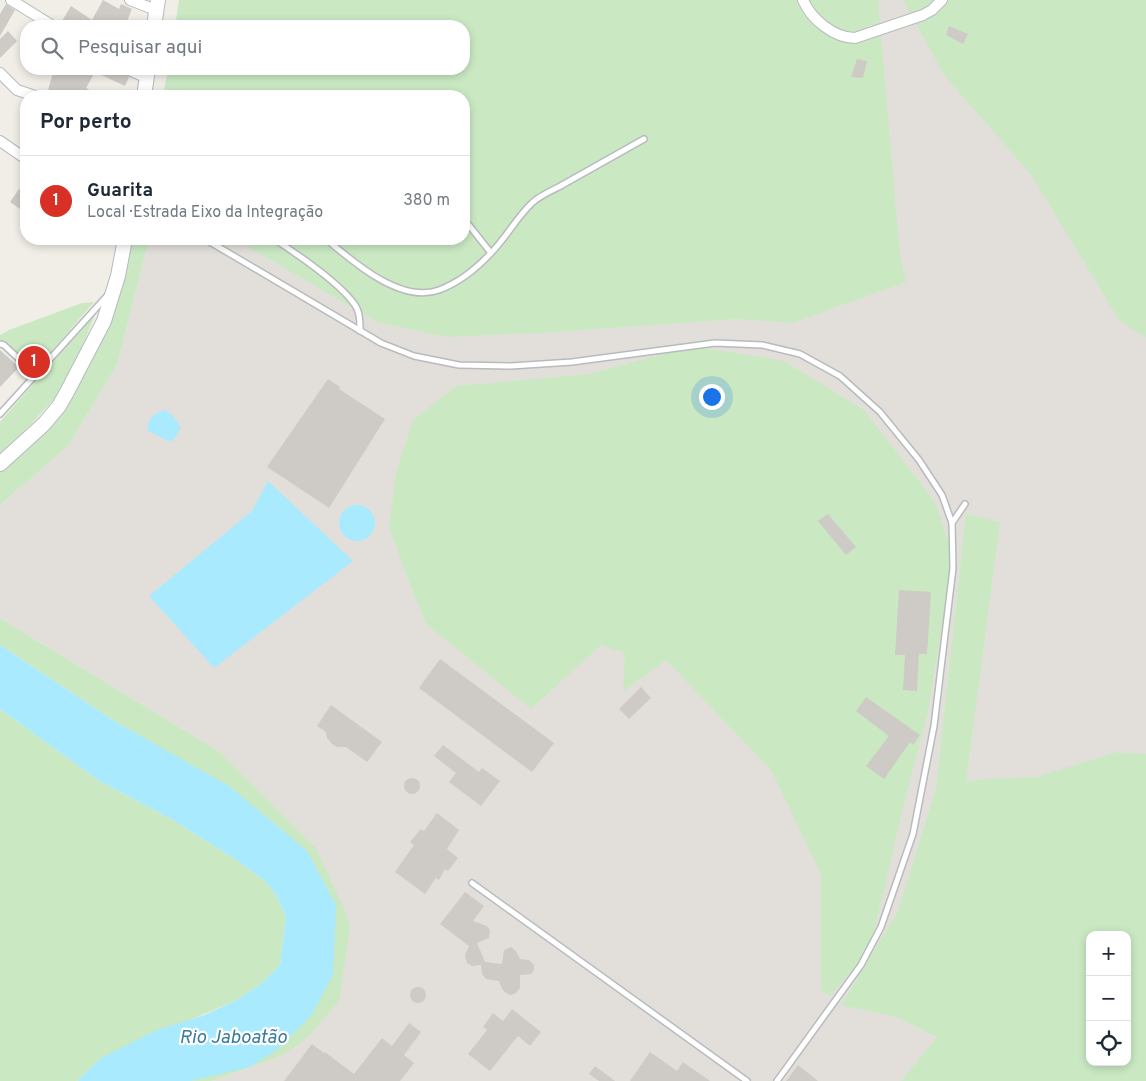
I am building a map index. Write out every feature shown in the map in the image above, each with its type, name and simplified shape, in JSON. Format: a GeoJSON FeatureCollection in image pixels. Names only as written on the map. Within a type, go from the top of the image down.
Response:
{"type":"FeatureCollection","features":[{"type":"Feature","properties":{"kind":"main road"},"geometry":{"type":"LineString","coordinates":[[155,20],[157,5]]}},
{"type":"Feature","properties":{"kind":"main road"},"geometry":{"type":"LineString","coordinates":[[145,90],[148,75]]}},
{"type":"Feature","properties":{"kind":"main road"},"geometry":{"type":"LineString","coordinates":[[0,464],[44,424],[59,406],[104,321],[126,245]]}},
{"type":"Feature","properties":{"kind":"street"},"geometry":{"type":"LineString","coordinates":[[11,0],[43,20]]}},
{"type":"Feature","properties":{"kind":"street"},"geometry":{"type":"LineString","coordinates":[[130,0],[157,5]]}},
{"type":"Feature","properties":{"kind":"street"},"geometry":{"type":"LineString","coordinates":[[803,0],[815,16],[835,34],[845,38],[855,38],[923,15],[932,10],[942,0]]}},
{"type":"Feature","properties":{"kind":"street"},"geometry":{"type":"LineString","coordinates":[[0,73],[20,91]]}},
{"type":"Feature","properties":{"kind":"street"},"geometry":{"type":"LineString","coordinates":[[0,141],[20,155]]}},
{"type":"Feature","properties":{"kind":"lane"},"geometry":{"type":"LineString","coordinates":[[333,245],[382,280],[398,288],[419,293],[437,290],[456,281],[491,253],[533,202],[644,140]]}},
{"type":"Feature","properties":{"kind":"lane"},"geometry":{"type":"LineString","coordinates":[[470,227],[491,253]]}},
{"type":"Feature","properties":{"kind":"lane"},"geometry":{"type":"LineString","coordinates":[[215,245],[381,343],[414,356],[458,365],[512,366],[572,362],[715,343],[762,345],[800,354],[840,376],[880,412],[918,460],[942,495],[952,523],[953,568],[936,716],[913,834],[881,927],[861,965],[777,1081]]}},
{"type":"Feature","properties":{"kind":"lane"},"geometry":{"type":"LineString","coordinates":[[283,245],[300,256],[356,306],[360,315],[360,331]]}},
{"type":"Feature","properties":{"kind":"lane"},"geometry":{"type":"LineString","coordinates":[[0,414],[114,288]]}},
{"type":"Feature","properties":{"kind":"lane"},"geometry":{"type":"LineString","coordinates":[[0,344],[4,345],[36,375]]}},
{"type":"Feature","properties":{"kind":"lane"},"geometry":{"type":"LineString","coordinates":[[952,523],[965,504]]}},
{"type":"Feature","properties":{"kind":"lane"},"geometry":{"type":"LineString","coordinates":[[472,883],[747,1081]]}},
{"type":"Feature","properties":{"kind":"shaded area"},"geometry":{"type":"Polygon","coordinates":[[[183,0],[1146,0],[1146,1049],[1131,1063],[1131,931],[1086,931],[1086,1066],[1127,1066],[1111,1081],[212,1081],[283,1055],[315,847],[220,752],[0,618],[0,505],[68,446],[117,365],[147,245],[470,245],[470,90],[464,90],[464,75],[470,75],[470,20],[399,20],[183,0]]]}},
{"type":"Feature","properties":{"kind":"green space"},"geometry":{"type":"Polygon","coordinates":[[[179,0],[878,0],[900,255],[906,282],[792,323],[738,319],[540,333],[446,337],[377,322],[245,245],[470,245],[470,90],[164,90],[167,75],[470,75],[470,20],[176,20],[179,0]]]}},
{"type":"Feature","properties":{"kind":"green space"},"geometry":{"type":"Polygon","coordinates":[[[903,0],[1146,0],[1146,338],[1119,320],[1032,176],[944,75],[903,0]]]}},
{"type":"Feature","properties":{"kind":"green space"},"geometry":{"type":"Polygon","coordinates":[[[119,245],[147,245],[117,365],[68,446],[0,505],[0,466],[44,424],[95,340],[119,245]]]}},
{"type":"Feature","properties":{"kind":"green space"},"geometry":{"type":"Polygon","coordinates":[[[94,302],[43,361],[34,352],[25,360],[6,341],[0,342],[0,335],[9,330],[82,303],[94,302]]]}},
{"type":"Feature","properties":{"kind":"green space"},"geometry":{"type":"Polygon","coordinates":[[[96,312],[83,345],[55,398],[0,456],[0,422],[96,312]]]}},
{"type":"Feature","properties":{"kind":"green space"},"geometry":{"type":"Polygon","coordinates":[[[693,346],[784,361],[864,410],[935,502],[953,555],[928,712],[869,950],[830,996],[821,990],[821,874],[771,770],[666,660],[623,692],[625,653],[601,645],[531,709],[426,624],[389,527],[396,472],[413,420],[456,386],[589,374],[693,346]]]}},
{"type":"Feature","properties":{"kind":"green space"},"geometry":{"type":"Polygon","coordinates":[[[966,514],[1000,522],[966,782],[981,779],[1037,777],[1117,752],[1146,754],[1146,1081],[901,1081],[937,1037],[896,1017],[841,1005],[898,911],[936,789],[966,514]]]}},
{"type":"Feature","properties":{"kind":"green space"},"geometry":{"type":"Polygon","coordinates":[[[0,618],[220,752],[315,847],[345,910],[350,928],[339,1001],[307,1038],[283,1055],[212,1081],[185,1081],[336,905],[151,742],[116,722],[0,645],[0,618]]]}},
{"type":"Feature","properties":{"kind":"green space"},"geometry":{"type":"Polygon","coordinates":[[[0,709],[98,780],[173,820],[238,861],[265,881],[276,895],[286,916],[280,965],[261,984],[237,1000],[101,1058],[77,1081],[0,1081],[0,709]]]}},
{"type":"Feature","properties":{"kind":"water"},"geometry":{"type":"Polygon","coordinates":[[[165,410],[171,414],[181,427],[172,441],[148,431],[148,423],[152,417],[165,410]]]}},
{"type":"Feature","properties":{"kind":"water"},"geometry":{"type":"Polygon","coordinates":[[[268,481],[353,561],[214,668],[149,596],[252,511],[268,481]]]}},
{"type":"Feature","properties":{"kind":"water"},"geometry":{"type":"Polygon","coordinates":[[[357,505],[364,506],[370,510],[374,516],[374,530],[370,536],[364,540],[357,541],[350,540],[344,536],[340,530],[339,523],[340,516],[344,510],[350,506],[357,505]]]}},
{"type":"Feature","properties":{"kind":"water","name":"Rio Jaboatão"},"geometry":{"type":"Polygon","coordinates":[[[0,645],[116,722],[229,786],[307,851],[336,905],[333,975],[311,1016],[278,1049],[250,1067],[190,1081],[77,1081],[101,1058],[157,1030],[202,1016],[237,1000],[261,984],[280,965],[286,916],[276,895],[265,881],[238,861],[173,820],[98,780],[0,709],[0,645]]]}},
{"type":"Feature","properties":{"kind":"building"},"geometry":{"type":"Polygon","coordinates":[[[103,0],[119,9],[121,4],[132,9],[127,20],[92,20],[103,0]]]}},
{"type":"Feature","properties":{"kind":"building"},"geometry":{"type":"Polygon","coordinates":[[[6,4],[15,10],[0,36],[0,14],[6,4]]]}},
{"type":"Feature","properties":{"kind":"building"},"geometry":{"type":"Polygon","coordinates":[[[71,6],[92,20],[63,20],[71,6]]]}},
{"type":"Feature","properties":{"kind":"building"},"geometry":{"type":"Polygon","coordinates":[[[949,26],[968,34],[963,44],[946,35],[949,26]]]}},
{"type":"Feature","properties":{"kind":"building"},"geometry":{"type":"Polygon","coordinates":[[[8,31],[17,41],[0,58],[0,39],[8,31]]]}},
{"type":"Feature","properties":{"kind":"building"},"geometry":{"type":"Polygon","coordinates":[[[857,59],[867,61],[863,78],[851,77],[857,59]]]}},
{"type":"Feature","properties":{"kind":"building"},"geometry":{"type":"Polygon","coordinates":[[[52,75],[93,75],[86,88],[90,90],[48,90],[52,75]]]}},
{"type":"Feature","properties":{"kind":"building"},"geometry":{"type":"Polygon","coordinates":[[[101,75],[126,75],[129,77],[125,86],[101,75]]]}},
{"type":"Feature","properties":{"kind":"building"},"geometry":{"type":"Polygon","coordinates":[[[19,189],[20,190],[20,209],[10,202],[19,189]]]}},
{"type":"Feature","properties":{"kind":"building"},"geometry":{"type":"Polygon","coordinates":[[[0,350],[19,367],[0,387],[0,350]]]}},
{"type":"Feature","properties":{"kind":"building"},"geometry":{"type":"Polygon","coordinates":[[[34,355],[41,362],[35,368],[27,361],[34,355]]]}},
{"type":"Feature","properties":{"kind":"building"},"geometry":{"type":"Polygon","coordinates":[[[328,379],[340,387],[339,389],[385,419],[329,508],[267,467],[328,379]]]}},
{"type":"Feature","properties":{"kind":"building"},"geometry":{"type":"Polygon","coordinates":[[[828,514],[856,547],[846,555],[818,521],[828,514]]]}},
{"type":"Feature","properties":{"kind":"building"},"geometry":{"type":"Polygon","coordinates":[[[899,590],[931,592],[927,654],[919,654],[917,691],[903,690],[905,655],[895,655],[899,590]]]}},
{"type":"Feature","properties":{"kind":"building"},"geometry":{"type":"Polygon","coordinates":[[[440,659],[554,743],[532,772],[419,688],[440,659]]]}},
{"type":"Feature","properties":{"kind":"building"},"geometry":{"type":"Polygon","coordinates":[[[641,687],[651,698],[629,719],[619,709],[641,687]]]}},
{"type":"Feature","properties":{"kind":"building"},"geometry":{"type":"Polygon","coordinates":[[[866,697],[920,735],[913,745],[910,742],[884,779],[866,766],[889,736],[856,711],[866,697]]]}},
{"type":"Feature","properties":{"kind":"building"},"geometry":{"type":"Polygon","coordinates":[[[331,705],[382,742],[367,762],[346,747],[333,745],[327,738],[326,732],[317,726],[331,705]]]}},
{"type":"Feature","properties":{"kind":"building"},"geometry":{"type":"Polygon","coordinates":[[[443,745],[479,772],[482,768],[500,781],[481,806],[449,782],[456,773],[434,756],[443,745]]]}},
{"type":"Feature","properties":{"kind":"building"},"geometry":{"type":"Polygon","coordinates":[[[412,778],[420,786],[412,794],[404,786],[412,778]]]}},
{"type":"Feature","properties":{"kind":"building"},"geometry":{"type":"Polygon","coordinates":[[[437,813],[459,830],[447,849],[458,858],[448,871],[445,869],[439,880],[436,878],[425,894],[395,872],[414,845],[410,842],[421,829],[424,831],[437,813]]]}},
{"type":"Feature","properties":{"kind":"building"},"geometry":{"type":"Polygon","coordinates":[[[465,892],[484,906],[473,921],[487,926],[490,930],[489,938],[477,943],[485,962],[502,964],[504,950],[511,947],[516,951],[520,959],[529,960],[534,965],[534,970],[531,974],[520,975],[520,988],[516,993],[511,995],[506,993],[499,981],[486,979],[482,974],[481,965],[472,966],[467,963],[465,955],[469,946],[440,924],[465,892]]]}},
{"type":"Feature","properties":{"kind":"building"},"geometry":{"type":"Polygon","coordinates":[[[418,987],[426,995],[418,1003],[410,995],[418,987]]]}},
{"type":"Feature","properties":{"kind":"building"},"geometry":{"type":"Polygon","coordinates":[[[512,1009],[541,1032],[530,1046],[518,1036],[490,1071],[468,1054],[487,1030],[483,1027],[493,1013],[503,1021],[512,1009]]]}},
{"type":"Feature","properties":{"kind":"building"},"geometry":{"type":"Polygon","coordinates":[[[409,1023],[421,1032],[404,1055],[414,1063],[400,1081],[284,1081],[312,1044],[354,1074],[382,1038],[392,1046],[409,1023]]]}},
{"type":"Feature","properties":{"kind":"building"},"geometry":{"type":"Polygon","coordinates":[[[650,1052],[677,1071],[683,1062],[710,1081],[630,1081],[650,1052]]]}},
{"type":"Feature","properties":{"kind":"building"},"geometry":{"type":"Polygon","coordinates":[[[798,1065],[818,1081],[786,1081],[798,1065]]]}},
{"type":"Feature","properties":{"kind":"building"},"geometry":{"type":"Polygon","coordinates":[[[595,1066],[615,1081],[599,1081],[589,1074],[595,1066]]]}},
{"type":"Feature","properties":{"kind":"place","name":"Guarita"},"geometry":{"type":"Point","coordinates":[34,362]}}]}
